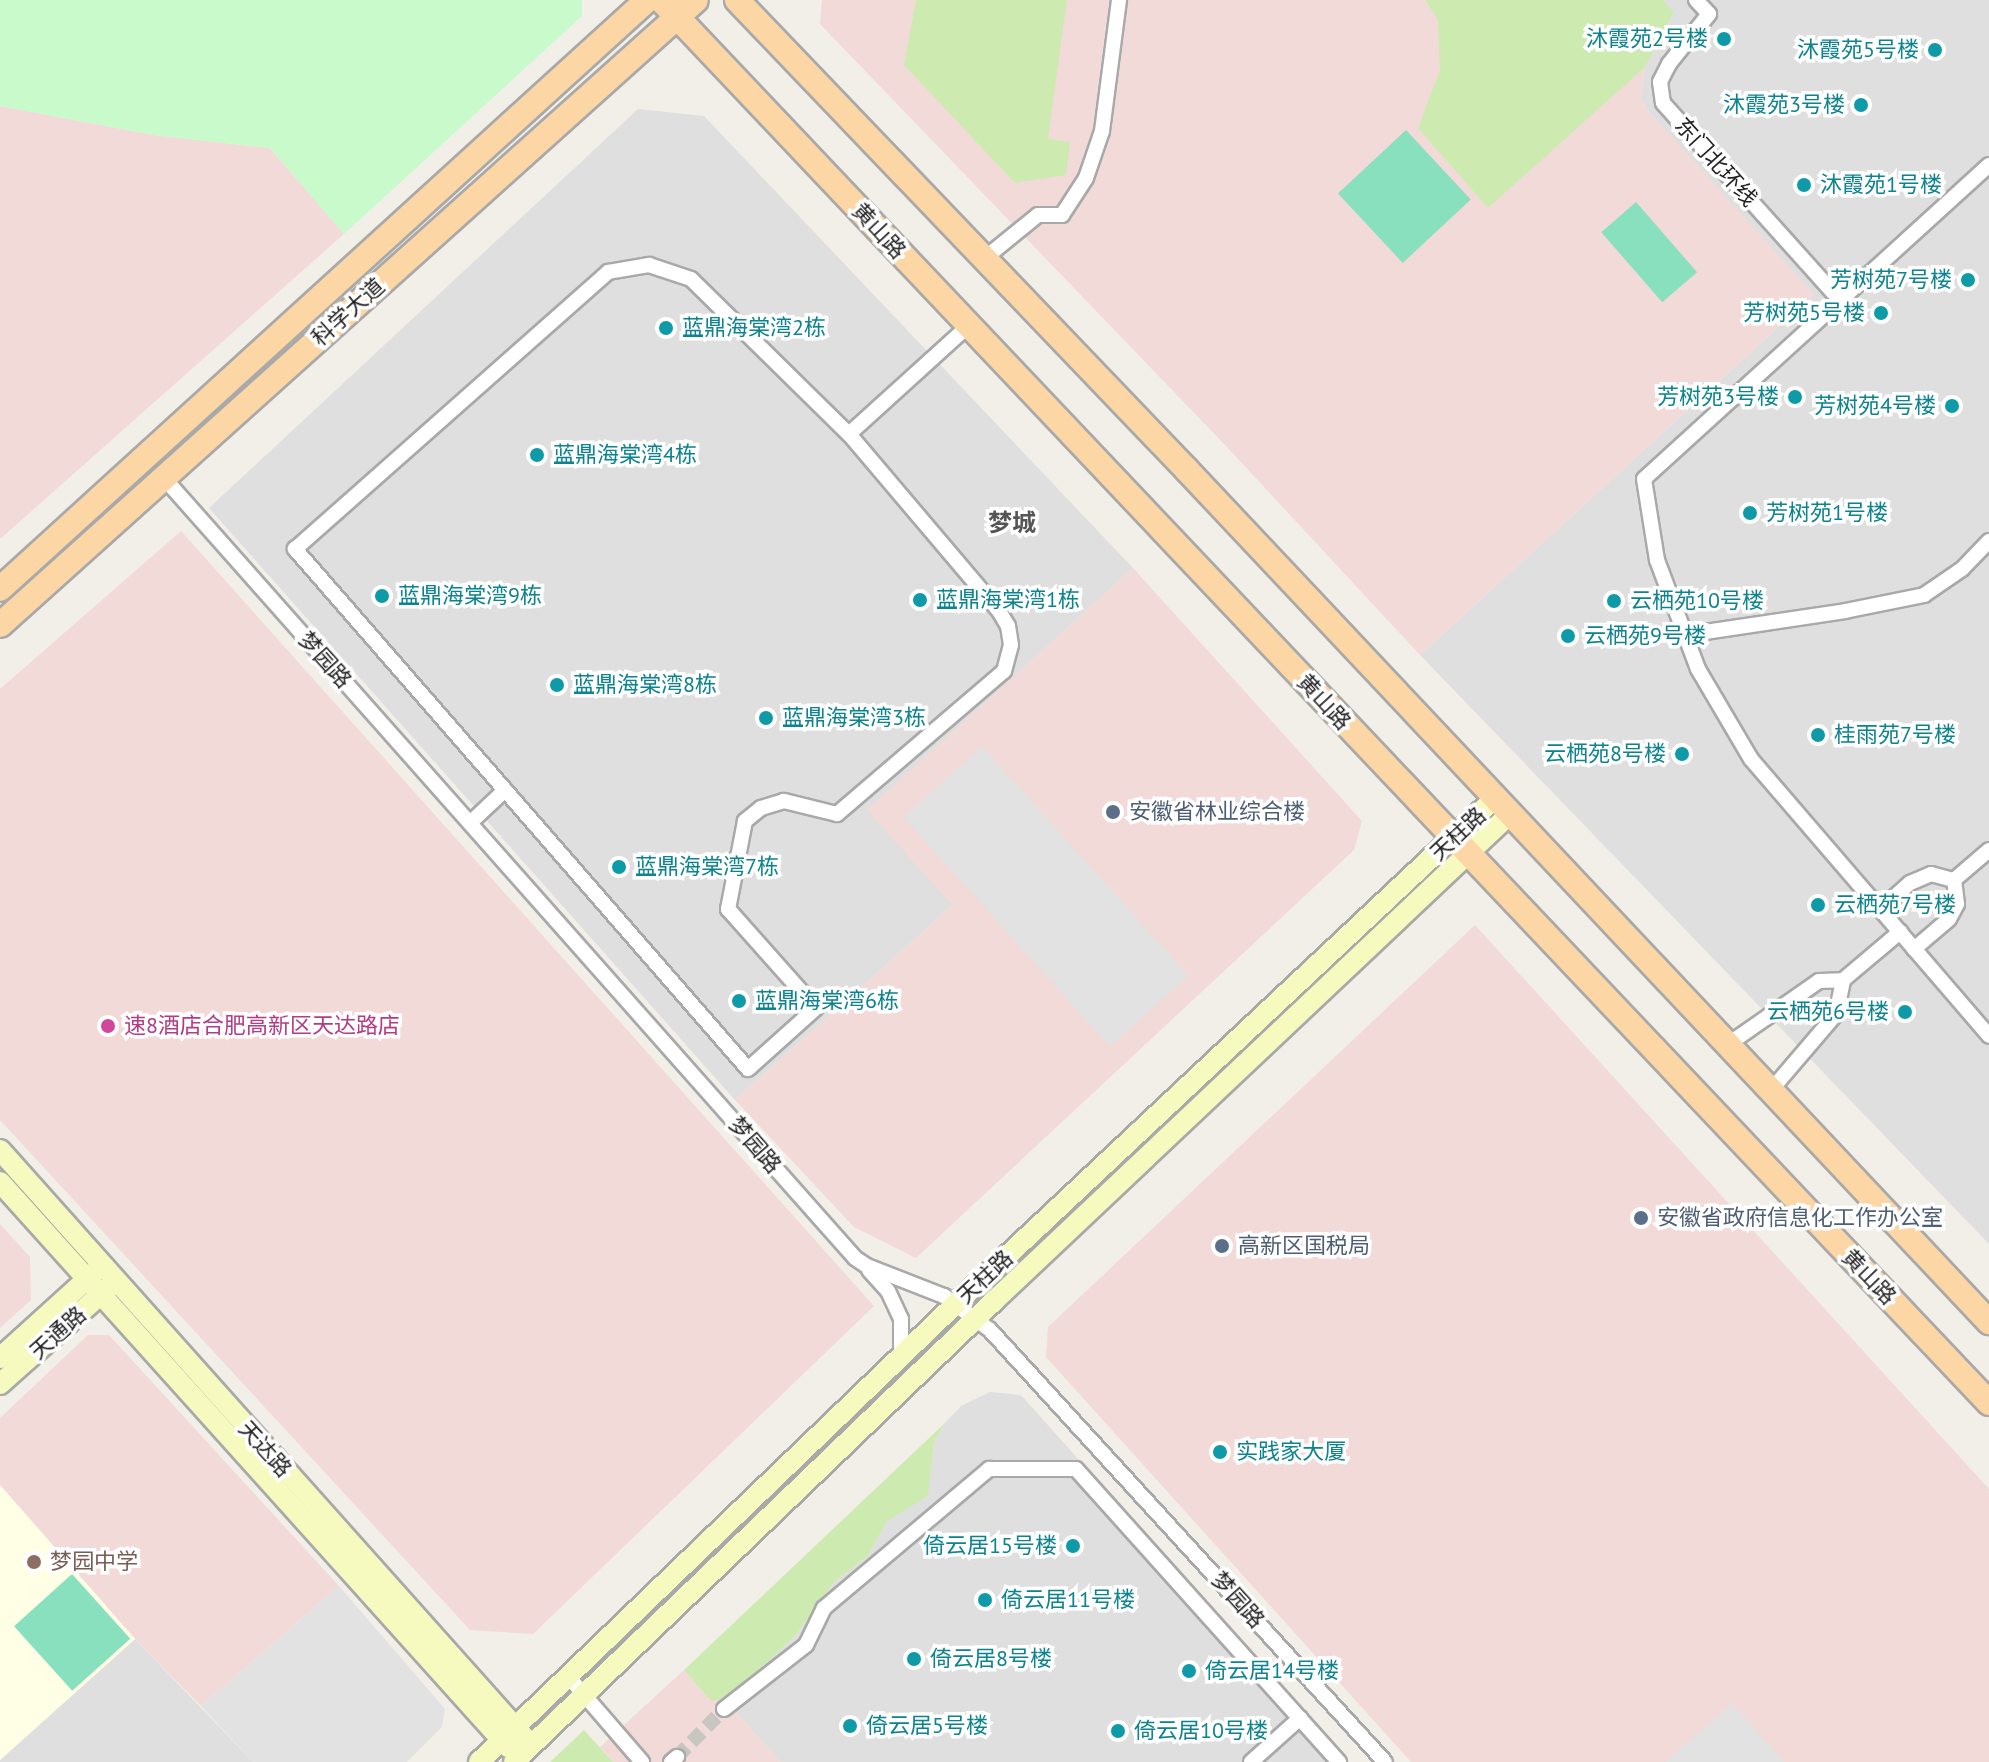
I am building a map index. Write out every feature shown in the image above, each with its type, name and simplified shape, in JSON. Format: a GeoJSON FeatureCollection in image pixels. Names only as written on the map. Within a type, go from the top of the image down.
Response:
{"type":"FeatureCollection","features":[{"type":"Feature","properties":{"kind":"main road","name":"科学大道"},"geometry":{"type":"LineString","coordinates":[[0,589],[647,0]]}},
{"type":"Feature","properties":{"kind":"main road","name":"科学大道"},"geometry":{"type":"LineString","coordinates":[[0,625],[164,478],[669,8],[696,0]]}},
{"type":"Feature","properties":{"kind":"main road"},"geometry":{"type":"LineString","coordinates":[[737,0],[1730,1043],[1989,1322]]}},
{"type":"Feature","properties":{"kind":"main road","name":"黄山路"},"geometry":{"type":"LineString","coordinates":[[669,8],[1989,1403]]}},
{"type":"Feature","properties":{"kind":"street"},"geometry":{"type":"LineString","coordinates":[[985,258],[1038,215],[1062,215],[1086,178],[1102,131],[1119,0]]}},
{"type":"Feature","properties":{"kind":"street","name":"东门北环线"},"geometry":{"type":"LineString","coordinates":[[1696,0],[1709,14],[1669,64],[1660,82],[1663,103],[1839,299]]}},
{"type":"Feature","properties":{"kind":"street"},"geometry":{"type":"LineString","coordinates":[[1989,165],[1644,479],[1657,560],[1685,635],[1698,669],[1751,759],[1989,1036]]}},
{"type":"Feature","properties":{"kind":"street"},"geometry":{"type":"LineString","coordinates":[[649,265],[691,279],[849,434],[999,611],[1008,626],[1011,645],[1004,671],[837,814],[784,801],[761,808],[745,821],[728,909],[816,1008],[748,1069],[295,549],[608,272],[630,266],[649,265]]}},
{"type":"Feature","properties":{"kind":"street"},"geometry":{"type":"LineString","coordinates":[[849,434],[968,326]]}},
{"type":"Feature","properties":{"kind":"street","name":"梦园路"},"geometry":{"type":"LineString","coordinates":[[164,478],[846,1247],[867,1266],[956,1303],[976,1318],[1023,1364],[1385,1762]]}},
{"type":"Feature","properties":{"kind":"street"},"geometry":{"type":"LineString","coordinates":[[1685,635],[1845,611],[1924,595],[1962,569],[1989,541]]}},
{"type":"Feature","properties":{"kind":"street"},"geometry":{"type":"LineString","coordinates":[[470,823],[505,790]]}},
{"type":"Feature","properties":{"kind":"street","name":"天柱路"},"geometry":{"type":"LineString","coordinates":[[479,1762],[956,1303],[1504,805]]}},
{"type":"Feature","properties":{"kind":"street","name":"天柱路"},"geometry":{"type":"LineString","coordinates":[[521,1756],[976,1318],[1459,846]]}},
{"type":"Feature","properties":{"kind":"street"},"geometry":{"type":"LineString","coordinates":[[1954,880],[1989,850]]}},
{"type":"Feature","properties":{"kind":"street"},"geometry":{"type":"LineString","coordinates":[[1881,909],[1910,883],[1931,874],[1954,880]]}},
{"type":"Feature","properties":{"kind":"street"},"geometry":{"type":"LineString","coordinates":[[1914,949],[1949,919],[1957,904],[1954,880]]}},
{"type":"Feature","properties":{"kind":"street"},"geometry":{"type":"LineString","coordinates":[[1730,1043],[1819,981],[1843,980],[1900,932]]}},
{"type":"Feature","properties":{"kind":"street"},"geometry":{"type":"LineString","coordinates":[[1772,1089],[1836,1014],[1843,980]]}},
{"type":"Feature","properties":{"kind":"street","name":"天达路"},"geometry":{"type":"LineString","coordinates":[[0,1150],[102,1280],[508,1733],[521,1756]]}},
{"type":"Feature","properties":{"kind":"street","name":"天达路"},"geometry":{"type":"LineString","coordinates":[[0,1182],[102,1280]]}},
{"type":"Feature","properties":{"kind":"street"},"geometry":{"type":"LineString","coordinates":[[867,1266],[888,1291],[901,1319],[901,1356]]}},
{"type":"Feature","properties":{"kind":"street","name":"天通路"},"geometry":{"type":"LineString","coordinates":[[0,1358],[102,1280]]}},
{"type":"Feature","properties":{"kind":"street","name":"天通路"},"geometry":{"type":"LineString","coordinates":[[0,1384],[102,1280]]}},
{"type":"Feature","properties":{"kind":"street"},"geometry":{"type":"LineString","coordinates":[[724,1709],[806,1645],[824,1608],[989,1469],[1076,1469],[1339,1762]]}},
{"type":"Feature","properties":{"kind":"street"},"geometry":{"type":"LineString","coordinates":[[567,1675],[642,1762]]}},
{"type":"Feature","properties":{"kind":"street"},"geometry":{"type":"LineString","coordinates":[[1251,1762],[1300,1718]]}},
{"type":"Feature","properties":{"kind":"shaded area"},"geometry":{"type":"Polygon","coordinates":[[[822,0],[1663,0],[1674,12],[1645,67],[1641,97],[1647,110],[1814,294],[1420,655],[1225,445],[820,24],[822,0]]]}},
{"type":"Feature","properties":{"kind":"shaded area"},"geometry":{"type":"Polygon","coordinates":[[[1663,0],[1989,0],[1989,1244],[1420,655],[1813,295],[1647,110],[1641,97],[1645,67],[1674,12],[1663,0]]]}},
{"type":"Feature","properties":{"kind":"shaded area"},"geometry":{"type":"Polygon","coordinates":[[[0,106],[154,135],[270,148],[344,234],[0,539],[0,106]]]}},
{"type":"Feature","properties":{"kind":"shaded area"},"geometry":{"type":"Polygon","coordinates":[[[638,109],[704,116],[1133,568],[868,810],[953,905],[735,1100],[209,508],[638,109]]]}},
{"type":"Feature","properties":{"kind":"shaded area"},"geometry":{"type":"Polygon","coordinates":[[[181,531],[874,1306],[533,1634],[470,1630],[0,1120],[0,689],[181,531]]]}},
{"type":"Feature","properties":{"kind":"shaded area"},"geometry":{"type":"Polygon","coordinates":[[[1133,568],[1362,821],[1354,850],[916,1258],[854,1227],[735,1100],[953,905],[867,810],[1133,568]]]}},
{"type":"Feature","properties":{"kind":"shaded area"},"geometry":{"type":"Polygon","coordinates":[[[982,746],[1189,976],[1110,1047],[903,817],[982,746]]]}},
{"type":"Feature","properties":{"kind":"shaded area"},"geometry":{"type":"Polygon","coordinates":[[[1475,925],[1989,1489],[1989,1762],[1411,1762],[1046,1357],[1048,1327],[1475,925]]]}},
{"type":"Feature","properties":{"kind":"shaded area"},"geometry":{"type":"Polygon","coordinates":[[[0,1224],[30,1257],[31,1300],[0,1328],[0,1224]]]}},
{"type":"Feature","properties":{"kind":"shaded area"},"geometry":{"type":"Polygon","coordinates":[[[88,1335],[109,1335],[339,1586],[201,1706],[135,1639],[0,1485],[0,1418],[88,1335]]]}},
{"type":"Feature","properties":{"kind":"shaded area"},"geometry":{"type":"Polygon","coordinates":[[[990,1392],[1021,1395],[1349,1762],[780,1762],[725,1700],[796,1635],[835,1581],[868,1556],[887,1521],[932,1459],[934,1442],[946,1422],[961,1406],[990,1392]]]}},
{"type":"Feature","properties":{"kind":"shaded area","name":"梦园中学"},"geometry":{"type":"Polygon","coordinates":[[[0,1485],[135,1639],[0,1760],[0,1485]]]}},
{"type":"Feature","properties":{"kind":"shaded area"},"geometry":{"type":"Polygon","coordinates":[[[339,1586],[445,1709],[442,1727],[407,1762],[253,1762],[201,1706],[339,1586]]]}},
{"type":"Feature","properties":{"kind":"shaded area"},"geometry":{"type":"Polygon","coordinates":[[[135,1639],[253,1762],[0,1762],[0,1760],[135,1639]]]}},
{"type":"Feature","properties":{"kind":"shaded area"},"geometry":{"type":"Polygon","coordinates":[[[684,1670],[710,1700],[725,1700],[780,1762],[613,1762],[600,1747],[684,1670]]]}},
{"type":"Feature","properties":{"kind":"shaded area"},"geometry":{"type":"Polygon","coordinates":[[[1732,1703],[1784,1762],[1665,1762],[1732,1703]]]}},
{"type":"Feature","properties":{"kind":"green space"},"geometry":{"type":"Polygon","coordinates":[[[0,0],[582,0],[582,16],[344,234],[270,148],[154,135],[0,106],[0,0]]]}},
{"type":"Feature","properties":{"kind":"green space"},"geometry":{"type":"Polygon","coordinates":[[[916,0],[1067,0],[1048,139],[1070,142],[1066,175],[1015,183],[904,65],[916,0]]]}},
{"type":"Feature","properties":{"kind":"green space"},"geometry":{"type":"Polygon","coordinates":[[[1425,0],[1663,0],[1674,12],[1645,67],[1488,208],[1418,128],[1440,70],[1438,20],[1425,0]]]}},
{"type":"Feature","properties":{"kind":"green space"},"geometry":{"type":"Polygon","coordinates":[[[1406,130],[1471,199],[1403,263],[1338,193],[1406,130]]]}},
{"type":"Feature","properties":{"kind":"green space"},"geometry":{"type":"Polygon","coordinates":[[[1636,202],[1697,272],[1662,302],[1601,232],[1636,202]]]}},
{"type":"Feature","properties":{"kind":"green space"},"geometry":{"type":"Polygon","coordinates":[[[946,1422],[934,1442],[928,1496],[887,1521],[868,1556],[835,1581],[796,1635],[777,1653],[725,1700],[710,1700],[684,1670],[946,1422]]]}},
{"type":"Feature","properties":{"kind":"green space"},"geometry":{"type":"Polygon","coordinates":[[[72,1574],[130,1639],[72,1691],[14,1626],[72,1574]]]}},
{"type":"Feature","properties":{"kind":"green space"},"geometry":{"type":"Polygon","coordinates":[[[584,1730],[613,1762],[550,1762],[584,1730]]]}},
{"type":"Feature","properties":{"kind":"tunnel"},"geometry":{"type":"LineString","coordinates":[[677,1757],[724,1709]]}},
{"type":"Feature","properties":{"kind":"place","name":"沐霞苑2号楼"},"geometry":{"type":"Point","coordinates":[1724,39]}},
{"type":"Feature","properties":{"kind":"place","name":"沐霞苑5号楼"},"geometry":{"type":"Point","coordinates":[1935,50]}},
{"type":"Feature","properties":{"kind":"place","name":"沐霞苑3号楼"},"geometry":{"type":"Point","coordinates":[1861,105]}},
{"type":"Feature","properties":{"kind":"place","name":"沐霞苑1号楼"},"geometry":{"type":"Point","coordinates":[1804,185]}},
{"type":"Feature","properties":{"kind":"place","name":"芳树苑7号楼"},"geometry":{"type":"Point","coordinates":[1968,280]}},
{"type":"Feature","properties":{"kind":"place","name":"芳树苑5号楼"},"geometry":{"type":"Point","coordinates":[1881,313]}},
{"type":"Feature","properties":{"kind":"place","name":"蓝鼎海棠湾2栋"},"geometry":{"type":"Point","coordinates":[666,328]}},
{"type":"Feature","properties":{"kind":"place","name":"芳树苑3号楼"},"geometry":{"type":"Point","coordinates":[1795,397]}},
{"type":"Feature","properties":{"kind":"place","name":"芳树苑4号楼"},"geometry":{"type":"Point","coordinates":[1952,406]}},
{"type":"Feature","properties":{"kind":"place","name":"蓝鼎海棠湾4栋"},"geometry":{"type":"Point","coordinates":[537,455]}},
{"type":"Feature","properties":{"kind":"place","name":"芳树苑1号楼"},"geometry":{"type":"Point","coordinates":[1750,513]}},
{"type":"Feature","properties":{"kind":"place","name":"蓝鼎海棠湾9栋"},"geometry":{"type":"Point","coordinates":[382,596]}},
{"type":"Feature","properties":{"kind":"place","name":"蓝鼎海棠湾1栋"},"geometry":{"type":"Point","coordinates":[920,600]}},
{"type":"Feature","properties":{"kind":"place","name":"云栖苑10号楼"},"geometry":{"type":"Point","coordinates":[1614,601]}},
{"type":"Feature","properties":{"kind":"place","name":"云栖苑9号楼"},"geometry":{"type":"Point","coordinates":[1568,636]}},
{"type":"Feature","properties":{"kind":"place","name":"蓝鼎海棠湾8栋"},"geometry":{"type":"Point","coordinates":[557,685]}},
{"type":"Feature","properties":{"kind":"place","name":"蓝鼎海棠湾3栋"},"geometry":{"type":"Point","coordinates":[766,718]}},
{"type":"Feature","properties":{"kind":"place","name":"桂雨苑7号楼"},"geometry":{"type":"Point","coordinates":[1818,735]}},
{"type":"Feature","properties":{"kind":"place","name":"云栖苑8号楼"},"geometry":{"type":"Point","coordinates":[1682,754]}},
{"type":"Feature","properties":{"kind":"place","name":"安徽省林业综合楼"},"geometry":{"type":"Point","coordinates":[1113,812]}},
{"type":"Feature","properties":{"kind":"place","name":"蓝鼎海棠湾7栋"},"geometry":{"type":"Point","coordinates":[619,867]}},
{"type":"Feature","properties":{"kind":"place","name":"云栖苑7号楼"},"geometry":{"type":"Point","coordinates":[1818,905]}},
{"type":"Feature","properties":{"kind":"place","name":"蓝鼎海棠湾6栋"},"geometry":{"type":"Point","coordinates":[739,1001]}},
{"type":"Feature","properties":{"kind":"place","name":"云栖苑6号楼"},"geometry":{"type":"Point","coordinates":[1905,1012]}},
{"type":"Feature","properties":{"kind":"place","name":"速8酒店合肥高新区天达路店"},"geometry":{"type":"Point","coordinates":[108,1026]}},
{"type":"Feature","properties":{"kind":"place","name":"安徽省政府信息化工作办公室"},"geometry":{"type":"Point","coordinates":[1641,1218]}},
{"type":"Feature","properties":{"kind":"place","name":"高新区国税局"},"geometry":{"type":"Point","coordinates":[1222,1246]}},
{"type":"Feature","properties":{"kind":"place","name":"实践家大厦"},"geometry":{"type":"Point","coordinates":[1220,1452]}},
{"type":"Feature","properties":{"kind":"place","name":"倚云居15号楼"},"geometry":{"type":"Point","coordinates":[1073,1546]}},
{"type":"Feature","properties":{"kind":"place","name":"梦园中学"},"geometry":{"type":"Point","coordinates":[34,1562]}},
{"type":"Feature","properties":{"kind":"place","name":"倚云居11号楼"},"geometry":{"type":"Point","coordinates":[985,1600]}},
{"type":"Feature","properties":{"kind":"place","name":"倚云居8号楼"},"geometry":{"type":"Point","coordinates":[914,1659]}},
{"type":"Feature","properties":{"kind":"place","name":"倚云居14号楼"},"geometry":{"type":"Point","coordinates":[1189,1671]}},
{"type":"Feature","properties":{"kind":"place","name":"倚云居5号楼"},"geometry":{"type":"Point","coordinates":[850,1726]}},
{"type":"Feature","properties":{"kind":"place","name":"倚云居10号楼"},"geometry":{"type":"Point","coordinates":[1118,1731]}},
{"type":"Feature","properties":{"kind":"district","name":"梦城"},"geometry":{"type":"Point","coordinates":[1012,523]}}]}
